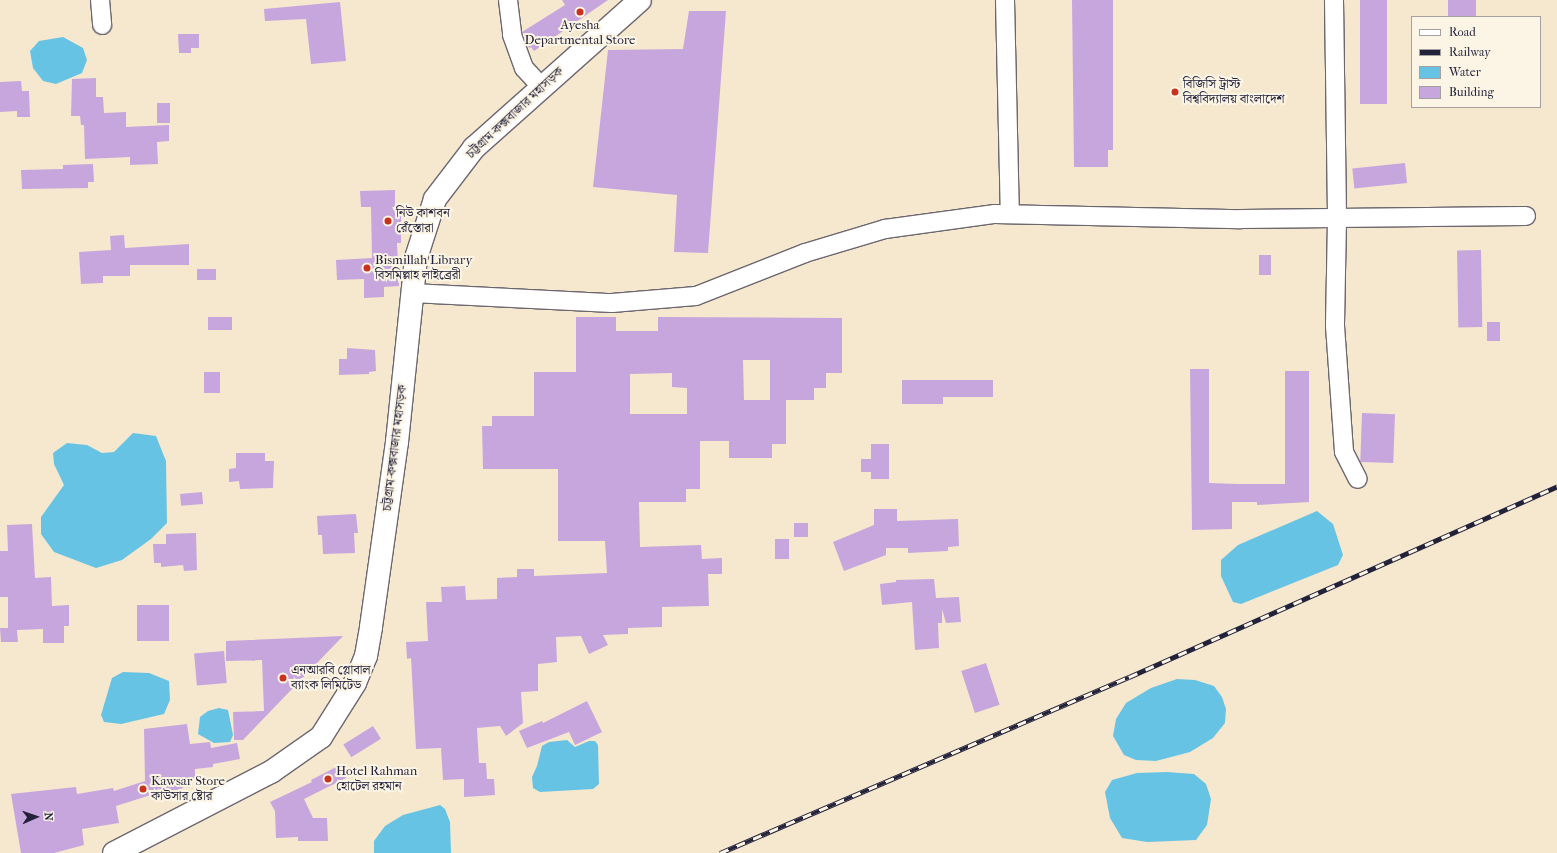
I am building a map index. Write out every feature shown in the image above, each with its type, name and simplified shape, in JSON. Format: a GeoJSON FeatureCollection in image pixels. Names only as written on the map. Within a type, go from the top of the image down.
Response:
{"type":"FeatureCollection","features":[{"type":"Feature","properties":{"kind":"highway","name":"চট্টগ্রাম-কক্সবাজার মহাসড়ক"},"geometry":{"type":"LineString","coordinates":[[114,853],[284,764],[321,737],[355,683],[366,656],[371,627],[397,442],[416,258],[436,198],[474,148],[542,87],[631,3]]}},
{"type":"Feature","properties":{"kind":"street"},"geometry":{"type":"LineString","coordinates":[[100,0],[102,25]]}},
{"type":"Feature","properties":{"kind":"street"},"geometry":{"type":"LineString","coordinates":[[508,0],[512,35],[524,68],[542,87]]}},
{"type":"Feature","properties":{"kind":"street"},"geometry":{"type":"LineString","coordinates":[[1005,0],[1010,214]]}},
{"type":"Feature","properties":{"kind":"street"},"geometry":{"type":"LineString","coordinates":[[1334,0],[1337,220],[1335,326],[1344,452],[1358,480]]}},
{"type":"Feature","properties":{"kind":"street"},"geometry":{"type":"LineString","coordinates":[[412,293],[612,303],[696,296],[805,253],[885,229],[995,214],[1337,220],[1526,216]]}},
{"type":"Feature","properties":{"kind":"water"},"geometry":{"type":"Polygon","coordinates":[[[63,37],[83,48],[87,60],[82,73],[56,84],[43,81],[33,68],[30,51],[39,41],[63,37]]]}},
{"type":"Feature","properties":{"kind":"water"},"geometry":{"type":"Polygon","coordinates":[[[133,433],[156,436],[166,461],[167,523],[151,539],[122,560],[96,568],[54,552],[41,534],[41,517],[64,485],[54,464],[53,453],[67,443],[87,445],[102,453],[114,452],[133,433]]]}},
{"type":"Feature","properties":{"kind":"water"},"geometry":{"type":"Polygon","coordinates":[[[1317,511],[1333,524],[1343,555],[1338,565],[1241,604],[1233,602],[1221,576],[1221,560],[1238,545],[1317,511]]]}},
{"type":"Feature","properties":{"kind":"water"},"geometry":{"type":"Polygon","coordinates":[[[123,672],[149,673],[169,681],[170,700],[164,714],[121,724],[104,722],[101,715],[112,678],[123,672]]]}},
{"type":"Feature","properties":{"kind":"water"},"geometry":{"type":"Polygon","coordinates":[[[1177,679],[1195,680],[1214,686],[1222,697],[1226,709],[1225,723],[1213,738],[1190,752],[1156,761],[1136,760],[1124,755],[1113,736],[1116,719],[1126,703],[1151,688],[1177,679]]]}},
{"type":"Feature","properties":{"kind":"water"},"geometry":{"type":"Polygon","coordinates":[[[219,708],[228,710],[233,735],[230,742],[214,743],[198,734],[200,717],[208,711],[219,708]]]}},
{"type":"Feature","properties":{"kind":"water"},"geometry":{"type":"Polygon","coordinates":[[[567,740],[575,747],[589,741],[595,741],[598,745],[599,784],[593,789],[540,792],[533,788],[532,777],[537,766],[542,746],[549,742],[567,740]]]}},
{"type":"Feature","properties":{"kind":"water"},"geometry":{"type":"Polygon","coordinates":[[[1167,772],[1194,774],[1206,784],[1211,799],[1207,825],[1196,840],[1147,842],[1122,838],[1110,818],[1105,792],[1112,780],[1137,773],[1167,772]]]}},
{"type":"Feature","properties":{"kind":"water"},"geometry":{"type":"Polygon","coordinates":[[[440,805],[445,809],[450,822],[451,853],[374,853],[374,841],[385,826],[403,815],[440,805]]]}},
{"type":"Feature","properties":{"kind":"building"},"geometry":{"type":"Polygon","coordinates":[[[562,0],[608,0],[534,51],[531,47],[529,48],[522,32],[565,5],[562,0]]]}},
{"type":"Feature","properties":{"kind":"building"},"geometry":{"type":"Polygon","coordinates":[[[1072,0],[1113,0],[1113,150],[1108,150],[1108,167],[1074,167],[1072,0]]]}},
{"type":"Feature","properties":{"kind":"building"},"geometry":{"type":"Polygon","coordinates":[[[1360,0],[1387,0],[1387,104],[1360,104],[1360,0]]]}},
{"type":"Feature","properties":{"kind":"building"},"geometry":{"type":"Polygon","coordinates":[[[1448,0],[1476,0],[1476,16],[1448,16],[1448,0]]]}},
{"type":"Feature","properties":{"kind":"building"},"geometry":{"type":"Polygon","coordinates":[[[340,2],[346,61],[311,64],[306,19],[265,21],[264,9],[340,2]]]}},
{"type":"Feature","properties":{"kind":"building"},"geometry":{"type":"Polygon","coordinates":[[[689,11],[726,11],[708,253],[674,252],[677,195],[593,187],[608,50],[683,49],[689,11]]]}},
{"type":"Feature","properties":{"kind":"building"},"geometry":{"type":"Polygon","coordinates":[[[178,34],[199,34],[199,48],[191,48],[191,53],[179,53],[178,34]]]}},
{"type":"Feature","properties":{"kind":"building"},"geometry":{"type":"Polygon","coordinates":[[[96,78],[96,97],[103,97],[104,113],[126,112],[126,127],[169,125],[169,141],[157,142],[158,164],[130,165],[130,157],[85,159],[84,125],[81,125],[80,116],[71,116],[72,79],[96,78]]]}},
{"type":"Feature","properties":{"kind":"building"},"geometry":{"type":"Polygon","coordinates":[[[21,81],[22,91],[29,91],[30,117],[17,117],[17,111],[0,112],[0,82],[21,81]]]}},
{"type":"Feature","properties":{"kind":"building"},"geometry":{"type":"Polygon","coordinates":[[[157,103],[170,103],[170,123],[157,123],[157,103]]]}},
{"type":"Feature","properties":{"kind":"building"},"geometry":{"type":"Polygon","coordinates":[[[1405,163],[1407,183],[1354,188],[1352,169],[1405,163]]]}},
{"type":"Feature","properties":{"kind":"building"},"geometry":{"type":"Polygon","coordinates":[[[93,164],[94,182],[88,182],[88,188],[22,189],[21,170],[63,169],[63,165],[93,164]]]}},
{"type":"Feature","properties":{"kind":"building"},"geometry":{"type":"Polygon","coordinates":[[[395,190],[395,216],[401,216],[401,243],[397,243],[399,286],[384,287],[384,297],[364,298],[364,279],[337,280],[336,260],[372,258],[371,207],[361,207],[360,191],[395,190]]]}},
{"type":"Feature","properties":{"kind":"building"},"geometry":{"type":"Polygon","coordinates":[[[124,235],[125,248],[189,244],[189,265],[130,265],[130,276],[103,276],[103,283],[81,284],[79,252],[111,250],[110,236],[124,235]]]}},
{"type":"Feature","properties":{"kind":"building"},"geometry":{"type":"Polygon","coordinates":[[[1457,250],[1481,250],[1482,327],[1458,327],[1457,250]]]}},
{"type":"Feature","properties":{"kind":"building"},"geometry":{"type":"Polygon","coordinates":[[[1259,255],[1271,255],[1271,275],[1259,275],[1259,255]]]}},
{"type":"Feature","properties":{"kind":"building"},"geometry":{"type":"Polygon","coordinates":[[[197,269],[216,269],[216,280],[197,280],[197,269]]]}},
{"type":"Feature","properties":{"kind":"building"},"geometry":{"type":"Polygon","coordinates":[[[208,317],[232,317],[232,330],[208,330],[208,317]]]}},
{"type":"Feature","properties":{"kind":"building"},"geometry":{"type":"Polygon","coordinates":[[[576,317],[616,317],[616,331],[658,331],[658,317],[842,318],[842,373],[826,373],[826,388],[814,388],[814,400],[786,400],[786,444],[772,444],[772,458],[729,458],[729,441],[700,441],[700,489],[686,489],[686,502],[639,502],[640,547],[701,545],[702,559],[722,558],[722,574],[708,574],[709,606],[662,607],[662,627],[628,628],[628,634],[603,635],[608,645],[589,654],[581,636],[556,637],[557,662],[538,664],[538,691],[521,692],[523,723],[506,736],[500,726],[477,728],[479,763],[486,763],[487,779],[494,779],[495,795],[464,797],[464,779],[443,780],[441,748],[416,749],[411,658],[407,659],[406,642],[428,641],[426,602],[442,602],[441,587],[465,586],[466,600],[497,599],[497,578],[517,577],[517,569],[534,569],[534,576],[607,573],[605,541],[558,541],[558,469],[483,469],[482,426],[492,426],[492,416],[534,416],[534,372],[576,372],[576,317]],[[743,360],[744,400],[770,400],[770,360],[743,360]],[[672,373],[630,374],[630,414],[687,414],[687,388],[672,387],[672,373]]]}},
{"type":"Feature","properties":{"kind":"building"},"geometry":{"type":"Polygon","coordinates":[[[1487,322],[1500,322],[1500,341],[1487,341],[1487,322]]]}},
{"type":"Feature","properties":{"kind":"building"},"geometry":{"type":"Polygon","coordinates":[[[347,348],[375,350],[376,371],[369,372],[369,374],[339,375],[339,359],[347,359],[347,348]]]}},
{"type":"Feature","properties":{"kind":"building"},"geometry":{"type":"Polygon","coordinates":[[[1190,369],[1209,369],[1209,483],[1237,484],[1285,484],[1285,371],[1309,371],[1309,502],[1257,505],[1257,502],[1232,502],[1232,529],[1192,530],[1190,369]]]}},
{"type":"Feature","properties":{"kind":"building"},"geometry":{"type":"Polygon","coordinates":[[[204,372],[220,372],[220,393],[204,393],[204,372]]]}},
{"type":"Feature","properties":{"kind":"building"},"geometry":{"type":"Polygon","coordinates":[[[902,380],[993,380],[993,397],[943,397],[943,404],[902,404],[902,380]]]}},
{"type":"Feature","properties":{"kind":"building"},"geometry":{"type":"Polygon","coordinates":[[[1362,413],[1395,414],[1393,463],[1360,462],[1362,413]]]}},
{"type":"Feature","properties":{"kind":"building"},"geometry":{"type":"Polygon","coordinates":[[[871,444],[889,444],[889,479],[871,479],[871,472],[861,472],[861,459],[871,459],[871,444]]]}},
{"type":"Feature","properties":{"kind":"building"},"geometry":{"type":"Polygon","coordinates":[[[236,453],[265,453],[265,461],[274,461],[273,488],[240,489],[239,481],[229,482],[229,469],[236,468],[236,453]]]}},
{"type":"Feature","properties":{"kind":"building"},"geometry":{"type":"Polygon","coordinates":[[[202,492],[203,504],[181,506],[180,494],[202,492]]]}},
{"type":"Feature","properties":{"kind":"building"},"geometry":{"type":"Polygon","coordinates":[[[874,509],[897,509],[897,521],[958,519],[959,546],[948,547],[948,551],[908,553],[908,548],[886,548],[886,555],[844,571],[833,542],[874,525],[874,509]]]}},
{"type":"Feature","properties":{"kind":"building"},"geometry":{"type":"Polygon","coordinates":[[[356,514],[358,533],[354,533],[355,553],[323,554],[322,535],[318,535],[317,516],[356,514]]]}},
{"type":"Feature","properties":{"kind":"building"},"geometry":{"type":"Polygon","coordinates":[[[794,523],[808,523],[808,537],[794,537],[794,523]]]}},
{"type":"Feature","properties":{"kind":"building"},"geometry":{"type":"Polygon","coordinates":[[[32,524],[35,578],[51,577],[52,606],[69,605],[69,626],[64,626],[64,643],[43,643],[43,629],[17,630],[18,642],[1,642],[0,628],[8,628],[8,597],[0,597],[0,551],[8,551],[7,525],[32,524]]]}},
{"type":"Feature","properties":{"kind":"building"},"geometry":{"type":"Polygon","coordinates":[[[196,533],[197,570],[184,571],[183,565],[161,567],[161,563],[154,563],[153,544],[166,544],[166,534],[196,533]]]}},
{"type":"Feature","properties":{"kind":"building"},"geometry":{"type":"Polygon","coordinates":[[[775,539],[789,539],[789,559],[775,559],[775,539]]]}},
{"type":"Feature","properties":{"kind":"building"},"geometry":{"type":"Polygon","coordinates":[[[934,579],[936,598],[959,597],[961,622],[946,623],[942,609],[942,623],[938,623],[939,648],[915,650],[912,602],[882,605],[880,584],[896,582],[896,580],[934,579]]]}},
{"type":"Feature","properties":{"kind":"building"},"geometry":{"type":"Polygon","coordinates":[[[137,605],[169,605],[169,641],[137,641],[137,605]]]}},
{"type":"Feature","properties":{"kind":"building","name":"এনআরবি গ্লোবাল ব্যাংক লিমিটেড"},"geometry":{"type":"Polygon","coordinates":[[[343,636],[243,740],[234,740],[233,712],[264,711],[262,660],[226,661],[226,641],[343,636]]]}},
{"type":"Feature","properties":{"kind":"building"},"geometry":{"type":"Polygon","coordinates":[[[224,651],[227,683],[197,685],[194,654],[224,651]]]}},
{"type":"Feature","properties":{"kind":"building"},"geometry":{"type":"Polygon","coordinates":[[[986,663],[1000,705],[975,713],[961,671],[986,663]]]}},
{"type":"Feature","properties":{"kind":"building"},"geometry":{"type":"Polygon","coordinates":[[[587,701],[602,732],[575,745],[569,732],[527,748],[519,731],[542,721],[543,723],[587,701]]]}},
{"type":"Feature","properties":{"kind":"building"},"geometry":{"type":"Polygon","coordinates":[[[187,724],[190,744],[210,742],[211,748],[237,743],[240,759],[213,764],[213,767],[195,769],[195,778],[180,779],[183,788],[158,797],[157,793],[116,806],[119,823],[82,829],[84,845],[54,853],[21,853],[11,794],[76,787],[77,794],[113,788],[114,791],[145,781],[144,729],[187,724]]]}},
{"type":"Feature","properties":{"kind":"building"},"geometry":{"type":"Polygon","coordinates":[[[373,726],[381,739],[351,757],[343,745],[373,726]]]}},
{"type":"Feature","properties":{"kind":"building"},"geometry":{"type":"Polygon","coordinates":[[[340,765],[346,778],[304,799],[313,818],[327,818],[328,841],[298,841],[298,837],[276,838],[275,811],[270,802],[312,782],[311,780],[340,765]]]}},
{"type":"Feature","properties":{"kind":"railway"},"geometry":{"type":"LineString","coordinates":[[720,853],[1129,677],[1557,486]]}},
{"type":"Feature","properties":{"kind":"place","name":"Ayesha Departmental Store"},"geometry":{"type":"Point","coordinates":[580,12]}},
{"type":"Feature","properties":{"kind":"place","name":"বিজিসি ট্রাস্ট বিশ্ববিদ্যালয় বাংলাদেশ"},"geometry":{"type":"Point","coordinates":[1175,92]}},
{"type":"Feature","properties":{"kind":"place","name":"নিউ কাশবন রেঁস্তোরা"},"geometry":{"type":"Point","coordinates":[388,221]}},
{"type":"Feature","properties":{"kind":"place","name":"Bismillah Library বিসমিল্লাহ লাইব্রেরী"},"geometry":{"type":"Point","coordinates":[367,268]}},
{"type":"Feature","properties":{"kind":"place","name":"এনআরবি গ্লোবাল ব্যাংক লিমিটেড"},"geometry":{"type":"Point","coordinates":[283,678]}},
{"type":"Feature","properties":{"kind":"place","name":"Hotel Rahman হোটেল রহমান"},"geometry":{"type":"Point","coordinates":[328,779]}},
{"type":"Feature","properties":{"kind":"place","name":"Kawsar Store কাউসার ষ্টোর"},"geometry":{"type":"Point","coordinates":[143,789]}}]}
